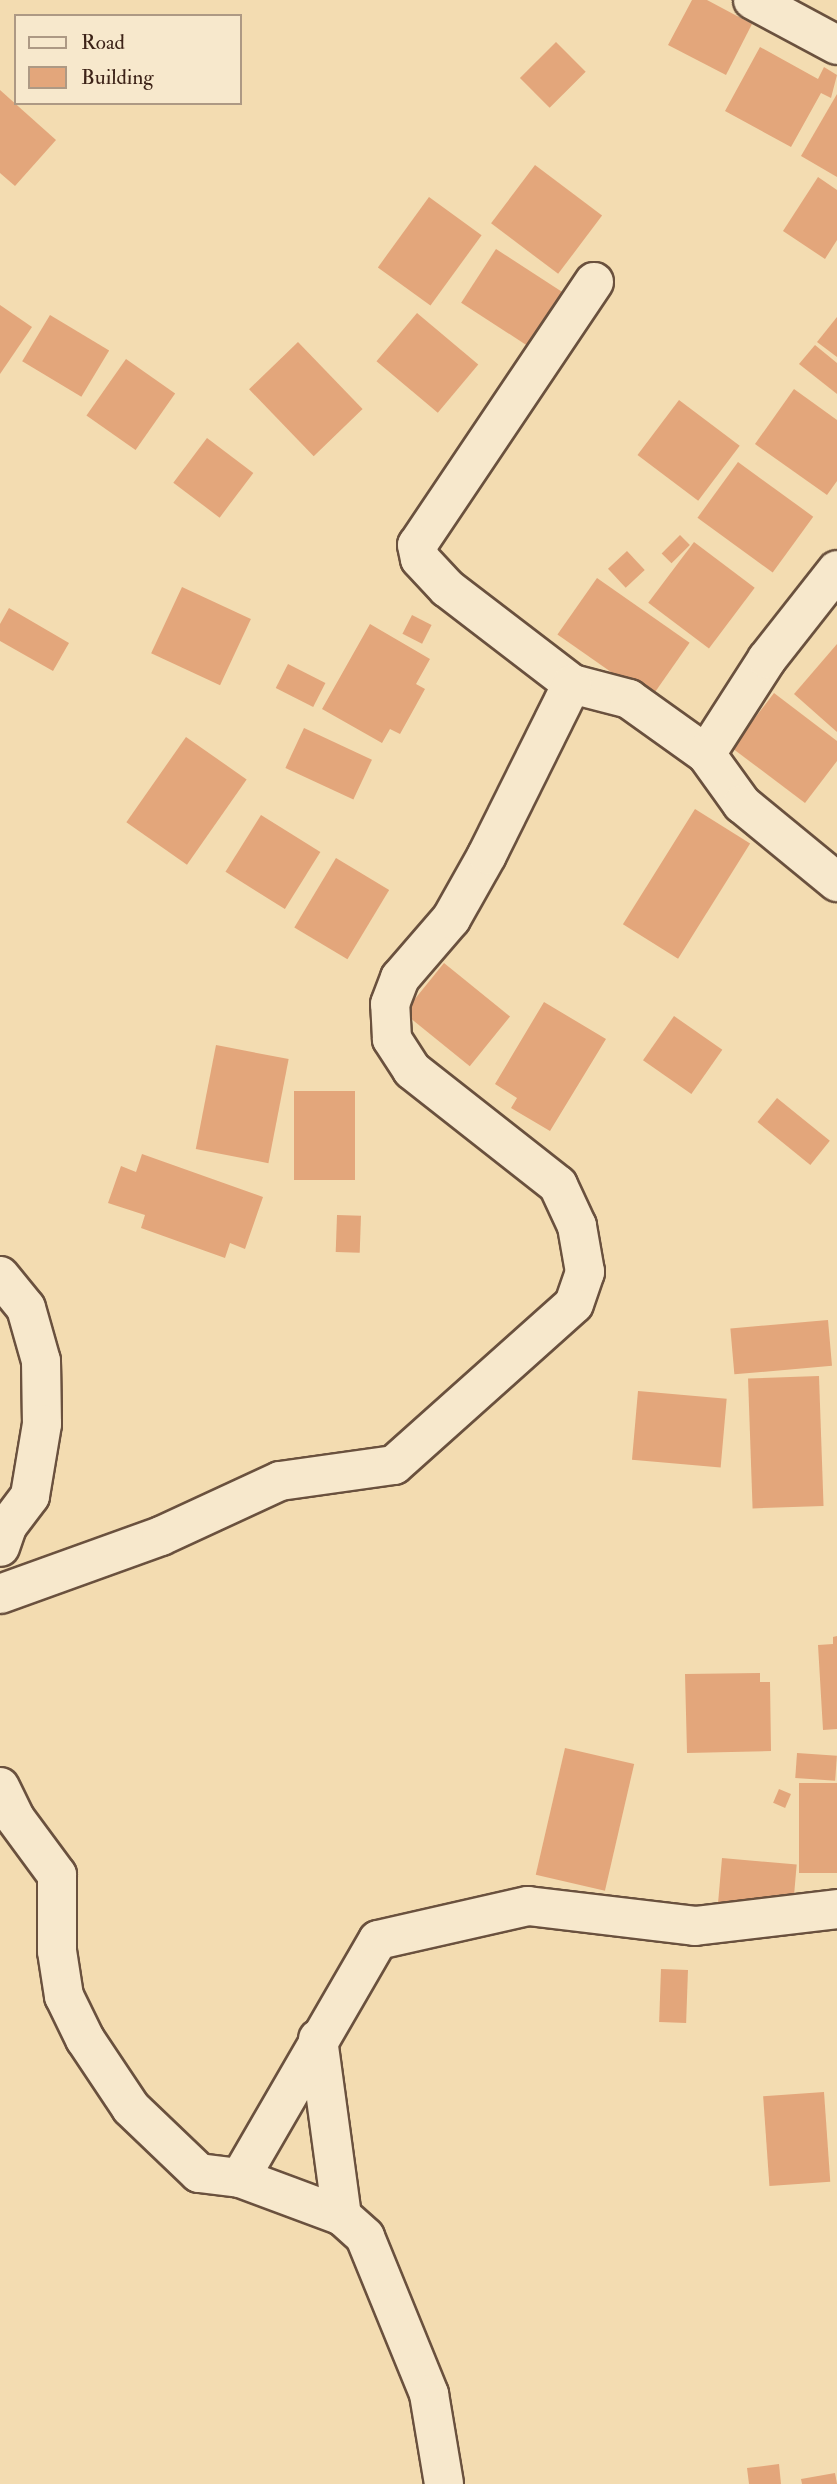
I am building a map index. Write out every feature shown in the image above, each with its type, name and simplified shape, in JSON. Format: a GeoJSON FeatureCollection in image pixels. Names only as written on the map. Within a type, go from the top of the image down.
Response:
{"type":"FeatureCollection","features":[{"type":"Feature","properties":{"kind":"street"},"geometry":{"type":"LineString","coordinates":[[753,0],[837,45]]}},
{"type":"Feature","properties":{"kind":"street"},"geometry":{"type":"LineString","coordinates":[[594,282],[417,545],[421,559],[447,588],[572,684],[629,699],[706,754],[742,804],[837,882]]}},
{"type":"Feature","properties":{"kind":"street"},"geometry":{"type":"LineString","coordinates":[[706,754],[767,659],[837,570]]}},
{"type":"Feature","properties":{"kind":"street"},"geometry":{"type":"LineString","coordinates":[[0,1594],[161,1536],[279,1481],[394,1465],[574,1304],[585,1272],[577,1226],[558,1185],[412,1070],[392,1039],[390,1004],[400,978],[451,919],[487,855],[572,684]]}},
{"type":"Feature","properties":{"kind":"street"},"geometry":{"type":"LineString","coordinates":[[0,1276],[26,1308],[41,1361],[42,1424],[30,1496],[8,1527],[0,1547]]}},
{"type":"Feature","properties":{"kind":"street"},"geometry":{"type":"LineString","coordinates":[[0,1787],[15,1818],[57,1875],[57,1951],[64,1996],[85,2039],[131,2108],[199,2173],[240,2178],[342,2216],[365,2236],[385,2277],[429,2394],[444,2484]]}},
{"type":"Feature","properties":{"kind":"street"},"geometry":{"type":"LineString","coordinates":[[240,2178],[318,2039],[378,1940],[528,1906],[695,1926],[837,1909]]}},
{"type":"Feature","properties":{"kind":"street"},"geometry":{"type":"LineString","coordinates":[[318,2039],[342,2216]]}},
{"type":"Feature","properties":{"kind":"building"},"geometry":{"type":"Polygon","coordinates":[[[692,0],[707,0],[752,24],[726,75],[668,45],[692,0]]]}},
{"type":"Feature","properties":{"kind":"building"},"geometry":{"type":"Polygon","coordinates":[[[556,42],[586,72],[550,108],[520,78],[556,42]]]}},
{"type":"Feature","properties":{"kind":"building"},"geometry":{"type":"Polygon","coordinates":[[[760,47],[818,79],[824,67],[837,75],[831,98],[821,93],[791,147],[725,111],[760,47]]]}},
{"type":"Feature","properties":{"kind":"building"},"geometry":{"type":"Polygon","coordinates":[[[0,90],[56,140],[15,186],[0,173],[0,90]]]}},
{"type":"Feature","properties":{"kind":"building"},"geometry":{"type":"Polygon","coordinates":[[[837,94],[837,177],[801,156],[837,94]]]}},
{"type":"Feature","properties":{"kind":"building"},"geometry":{"type":"Polygon","coordinates":[[[535,165],[602,216],[558,274],[491,223],[535,165]]]}},
{"type":"Feature","properties":{"kind":"building"},"geometry":{"type":"Polygon","coordinates":[[[818,177],[837,190],[837,240],[825,259],[783,231],[818,177]]]}},
{"type":"Feature","properties":{"kind":"building"},"geometry":{"type":"Polygon","coordinates":[[[429,197],[482,235],[430,306],[378,267],[429,197]]]}},
{"type":"Feature","properties":{"kind":"building"},"geometry":{"type":"Polygon","coordinates":[[[496,249],[562,292],[527,346],[461,303],[496,249]]]}},
{"type":"Feature","properties":{"kind":"building"},"geometry":{"type":"Polygon","coordinates":[[[0,305],[32,327],[0,374],[0,305]]]}},
{"type":"Feature","properties":{"kind":"building"},"geometry":{"type":"Polygon","coordinates":[[[417,313],[478,364],[438,413],[377,361],[417,313]]]}},
{"type":"Feature","properties":{"kind":"building"},"geometry":{"type":"Polygon","coordinates":[[[50,315],[109,351],[81,397],[22,361],[50,315]]]}},
{"type":"Feature","properties":{"kind":"building"},"geometry":{"type":"Polygon","coordinates":[[[837,317],[837,357],[817,342],[837,317]]]}},
{"type":"Feature","properties":{"kind":"building"},"geometry":{"type":"Polygon","coordinates":[[[298,342],[363,409],[314,456],[249,389],[298,342]]]}},
{"type":"Feature","properties":{"kind":"building"},"geometry":{"type":"Polygon","coordinates":[[[815,345],[837,363],[837,394],[799,364],[815,345]]]}},
{"type":"Feature","properties":{"kind":"building"},"geometry":{"type":"Polygon","coordinates":[[[126,359],[175,393],[136,450],[86,416],[126,359]]]}},
{"type":"Feature","properties":{"kind":"building"},"geometry":{"type":"Polygon","coordinates":[[[794,389],[837,420],[837,481],[827,495],[755,444],[794,389]]]}},
{"type":"Feature","properties":{"kind":"building"},"geometry":{"type":"Polygon","coordinates":[[[679,400],[740,446],[698,501],[637,455],[679,400]]]}},
{"type":"Feature","properties":{"kind":"building"},"geometry":{"type":"Polygon","coordinates":[[[207,438],[253,473],[220,518],[173,483],[207,438]]]}},
{"type":"Feature","properties":{"kind":"building"},"geometry":{"type":"Polygon","coordinates":[[[738,462],[813,517],[773,572],[697,518],[738,462]]]}},
{"type":"Feature","properties":{"kind":"building"},"geometry":{"type":"Polygon","coordinates":[[[680,535],[690,545],[672,563],[662,553],[680,535]]]}},
{"type":"Feature","properties":{"kind":"building"},"geometry":{"type":"Polygon","coordinates":[[[694,542],[755,588],[709,648],[648,603],[694,542]]]}},
{"type":"Feature","properties":{"kind":"building"},"geometry":{"type":"Polygon","coordinates":[[[627,551],[645,570],[626,588],[608,569],[627,551]]]}},
{"type":"Feature","properties":{"kind":"building"},"geometry":{"type":"Polygon","coordinates":[[[597,578],[690,643],[650,699],[557,635],[597,578]]]}},
{"type":"Feature","properties":{"kind":"building"},"geometry":{"type":"Polygon","coordinates":[[[182,587],[251,619],[220,685],[151,653],[182,587]]]}},
{"type":"Feature","properties":{"kind":"building"},"geometry":{"type":"Polygon","coordinates":[[[9,608],[69,643],[53,671],[0,641],[0,624],[9,608]]]}},
{"type":"Feature","properties":{"kind":"building"},"geometry":{"type":"Polygon","coordinates":[[[412,615],[432,625],[422,644],[402,634],[412,615]]]}},
{"type":"Feature","properties":{"kind":"building"},"geometry":{"type":"Polygon","coordinates":[[[370,624],[430,659],[416,684],[425,689],[400,734],[390,729],[382,743],[322,709],[370,624]]]}},
{"type":"Feature","properties":{"kind":"building"},"geometry":{"type":"Polygon","coordinates":[[[837,644],[837,732],[794,694],[837,644]]]}},
{"type":"Feature","properties":{"kind":"building"},"geometry":{"type":"Polygon","coordinates":[[[288,664],[325,683],[313,707],[276,688],[288,664]]]}},
{"type":"Feature","properties":{"kind":"building"},"geometry":{"type":"Polygon","coordinates":[[[774,693],[837,741],[837,761],[805,803],[732,748],[774,693]]]}},
{"type":"Feature","properties":{"kind":"building"},"geometry":{"type":"Polygon","coordinates":[[[304,728],[372,760],[353,800],[285,768],[304,728]]]}},
{"type":"Feature","properties":{"kind":"building"},"geometry":{"type":"Polygon","coordinates":[[[186,737],[247,779],[187,865],[126,822],[186,737]]]}},
{"type":"Feature","properties":{"kind":"building"},"geometry":{"type":"Polygon","coordinates":[[[695,809],[750,843],[678,959],[623,924],[695,809]]]}},
{"type":"Feature","properties":{"kind":"building"},"geometry":{"type":"Polygon","coordinates":[[[261,815],[320,852],[285,909],[225,872],[261,815]]]}},
{"type":"Feature","properties":{"kind":"building"},"geometry":{"type":"Polygon","coordinates":[[[336,858],[389,890],[347,959],[294,927],[336,858]]]}},
{"type":"Feature","properties":{"kind":"building"},"geometry":{"type":"Polygon","coordinates":[[[444,963],[510,1016],[470,1066],[404,1013],[444,963]]]}},
{"type":"Feature","properties":{"kind":"building"},"geometry":{"type":"Polygon","coordinates":[[[544,1002],[606,1039],[550,1131],[511,1108],[517,1098],[495,1084],[544,1002]]]}},
{"type":"Feature","properties":{"kind":"building"},"geometry":{"type":"Polygon","coordinates":[[[674,1016],[722,1050],[691,1094],[643,1060],[674,1016]]]}},
{"type":"Feature","properties":{"kind":"building"},"geometry":{"type":"Polygon","coordinates":[[[216,1045],[289,1059],[268,1163],[196,1149],[216,1045]]]}},
{"type":"Feature","properties":{"kind":"building"},"geometry":{"type":"Polygon","coordinates":[[[294,1091],[355,1091],[355,1180],[294,1180],[294,1091]]]}},
{"type":"Feature","properties":{"kind":"building"},"geometry":{"type":"Polygon","coordinates":[[[777,1098],[830,1141],[810,1165],[757,1122],[777,1098]]]}},
{"type":"Feature","properties":{"kind":"building"},"geometry":{"type":"Polygon","coordinates":[[[142,1154],[263,1197],[245,1249],[230,1243],[225,1258],[141,1228],[145,1215],[108,1203],[121,1166],[136,1172],[142,1154]]]}},
{"type":"Feature","properties":{"kind":"building"},"geometry":{"type":"Polygon","coordinates":[[[337,1215],[361,1216],[360,1253],[336,1252],[337,1215]]]}},
{"type":"Feature","properties":{"kind":"building"},"geometry":{"type":"Polygon","coordinates":[[[828,1320],[832,1366],[734,1374],[730,1329],[828,1320]]]}},
{"type":"Feature","properties":{"kind":"building"},"geometry":{"type":"Polygon","coordinates":[[[819,1376],[824,1506],[753,1508],[748,1378],[819,1376]]]}},
{"type":"Feature","properties":{"kind":"building"},"geometry":{"type":"Polygon","coordinates":[[[638,1391],[727,1399],[721,1467],[632,1460],[638,1391]]]}},
{"type":"Feature","properties":{"kind":"building"},"geometry":{"type":"Polygon","coordinates":[[[837,1636],[837,1729],[823,1730],[818,1645],[833,1644],[833,1637],[837,1636]]]}},
{"type":"Feature","properties":{"kind":"building"},"geometry":{"type":"Polygon","coordinates":[[[760,1673],[760,1682],[770,1682],[771,1751],[687,1753],[685,1674],[760,1673]]]}},
{"type":"Feature","properties":{"kind":"building"},"geometry":{"type":"Polygon","coordinates":[[[565,1748],[634,1764],[605,1891],[536,1875],[565,1748]]]}},
{"type":"Feature","properties":{"kind":"building"},"geometry":{"type":"Polygon","coordinates":[[[797,1753],[837,1756],[835,1781],[795,1778],[797,1753]]]}},
{"type":"Feature","properties":{"kind":"building"},"geometry":{"type":"Polygon","coordinates":[[[799,1783],[837,1783],[837,1873],[799,1873],[799,1783]]]}},
{"type":"Feature","properties":{"kind":"building"},"geometry":{"type":"Polygon","coordinates":[[[779,1789],[791,1794],[785,1808],[773,1803],[779,1789]]]}},
{"type":"Feature","properties":{"kind":"building"},"geometry":{"type":"Polygon","coordinates":[[[722,1858],[797,1865],[793,1909],[718,1903],[722,1858]]]}},
{"type":"Feature","properties":{"kind":"building"},"geometry":{"type":"Polygon","coordinates":[[[661,1969],[688,1970],[686,2023],[659,2022],[661,1969]]]}},
{"type":"Feature","properties":{"kind":"building"},"geometry":{"type":"Polygon","coordinates":[[[824,2092],[830,2182],[769,2186],[763,2096],[824,2092]]]}},
{"type":"Feature","properties":{"kind":"building"},"geometry":{"type":"Polygon","coordinates":[[[779,2464],[781,2484],[749,2484],[747,2468],[779,2464]]]}},
{"type":"Feature","properties":{"kind":"building"},"geometry":{"type":"Polygon","coordinates":[[[835,2473],[837,2484],[802,2484],[801,2479],[835,2473]]]}}]}
